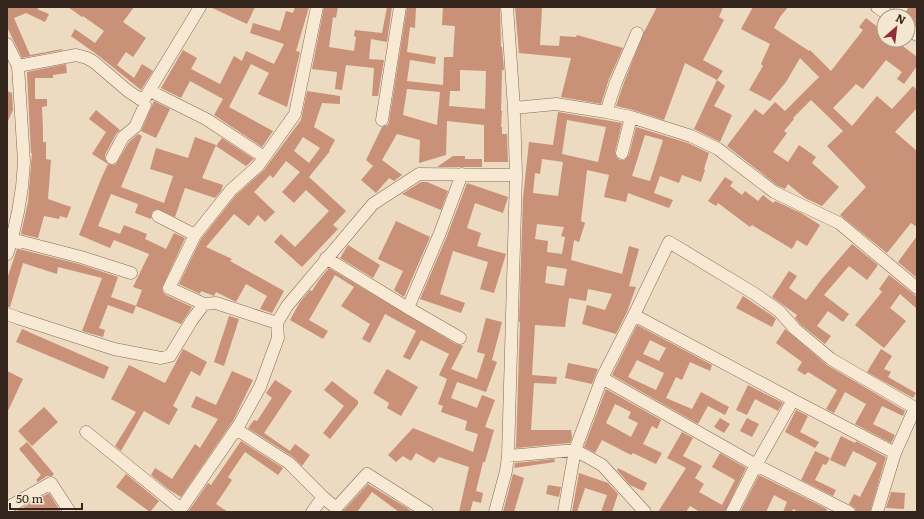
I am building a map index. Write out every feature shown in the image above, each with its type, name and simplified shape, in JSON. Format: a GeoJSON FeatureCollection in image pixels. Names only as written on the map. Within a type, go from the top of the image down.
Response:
{"type":"FeatureCollection","features":[{"type":"Feature","properties":{"kind":"street"},"geometry":{"type":"LineString","coordinates":[[112,158],[122,137],[136,127],[147,96],[200,7]]}},
{"type":"Feature","properties":{"kind":"street"},"geometry":{"type":"LineString","coordinates":[[277,323],[216,303],[204,304],[169,288],[195,235],[231,190],[258,166],[295,114],[317,7]]}},
{"type":"Feature","properties":{"kind":"street"},"geometry":{"type":"LineString","coordinates":[[382,120],[400,7]]}},
{"type":"Feature","properties":{"kind":"street"},"geometry":{"type":"LineString","coordinates":[[495,512],[506,471],[508,456],[516,175],[514,108],[507,7]]}},
{"type":"Feature","properties":{"kind":"street"},"geometry":{"type":"LineString","coordinates":[[606,112],[616,82],[637,33]]}},
{"type":"Feature","properties":{"kind":"street"},"geometry":{"type":"LineString","coordinates":[[7,44],[18,66],[24,162],[18,212],[11,224],[9,248]]}},
{"type":"Feature","properties":{"kind":"street"},"geometry":{"type":"LineString","coordinates":[[18,66],[76,55],[87,58],[94,62],[128,91],[147,96],[206,119],[264,157]]}},
{"type":"Feature","properties":{"kind":"street"},"geometry":{"type":"LineString","coordinates":[[514,108],[556,104],[631,117],[691,136],[718,149],[774,192],[840,223],[917,288]]}},
{"type":"Feature","properties":{"kind":"street"},"geometry":{"type":"LineString","coordinates":[[622,152],[631,117]]}},
{"type":"Feature","properties":{"kind":"street"},"geometry":{"type":"LineString","coordinates":[[86,432],[180,510],[236,429],[260,386],[278,338],[277,323],[287,306],[373,204],[420,174],[516,175]]}},
{"type":"Feature","properties":{"kind":"street"},"geometry":{"type":"LineString","coordinates":[[408,308],[440,233],[462,174]]}},
{"type":"Feature","properties":{"kind":"street"},"geometry":{"type":"LineString","coordinates":[[158,216],[195,235]]}},
{"type":"Feature","properties":{"kind":"street"},"geometry":{"type":"LineString","coordinates":[[9,248],[19,241],[81,257],[131,273]]}},
{"type":"Feature","properties":{"kind":"street"},"geometry":{"type":"LineString","coordinates":[[564,512],[575,450],[602,378],[669,242],[755,294],[779,311],[795,329],[831,359],[916,408],[895,454],[877,512]]}},
{"type":"Feature","properties":{"kind":"street"},"geometry":{"type":"LineString","coordinates":[[326,258],[460,338]]}},
{"type":"Feature","properties":{"kind":"street"},"geometry":{"type":"LineString","coordinates":[[7,314],[114,348],[161,358],[170,356],[192,320],[204,304]]}},
{"type":"Feature","properties":{"kind":"street"},"geometry":{"type":"LineString","coordinates":[[634,315],[895,454]]}},
{"type":"Feature","properties":{"kind":"street"},"geometry":{"type":"LineString","coordinates":[[602,378],[756,465],[849,512]]}},
{"type":"Feature","properties":{"kind":"street"},"geometry":{"type":"LineString","coordinates":[[732,512],[756,465],[793,400]]}},
{"type":"Feature","properties":{"kind":"street"},"geometry":{"type":"LineString","coordinates":[[236,429],[289,463],[336,508],[367,474],[427,512]]}},
{"type":"Feature","properties":{"kind":"street"},"geometry":{"type":"LineString","coordinates":[[508,456],[575,450],[602,465],[645,512]]}},
{"type":"Feature","properties":{"kind":"street"},"geometry":{"type":"LineString","coordinates":[[7,508],[51,483],[70,512]]}},
{"type":"Feature","properties":{"kind":"street"},"geometry":{"type":"LineString","coordinates":[[312,512],[324,497]]}},
{"type":"Feature","properties":{"kind":"building"},"geometry":{"type":"Polygon","coordinates":[[[7,7],[41,7],[37,9],[49,14],[45,22],[26,13],[14,18],[30,55],[63,50],[22,58],[7,27],[7,7]]]}},
{"type":"Feature","properties":{"kind":"building"},"geometry":{"type":"Polygon","coordinates":[[[68,7],[134,7],[123,22],[146,38],[133,57],[126,52],[117,65],[134,78],[142,64],[153,71],[141,90],[99,56],[71,36],[75,29],[95,43],[104,31],[68,7]]]}},
{"type":"Feature","properties":{"kind":"building"},"geometry":{"type":"Polygon","coordinates":[[[210,7],[255,7],[247,24],[210,7]]]}},
{"type":"Feature","properties":{"kind":"building"},"geometry":{"type":"Polygon","coordinates":[[[295,7],[309,7],[296,51],[300,52],[287,107],[258,94],[269,73],[251,64],[229,107],[273,131],[262,147],[214,115],[223,99],[190,81],[181,98],[161,88],[183,50],[197,58],[191,69],[220,84],[234,56],[242,61],[246,51],[274,64],[284,44],[250,33],[253,23],[280,31],[286,11],[293,13],[295,7]]]}},
{"type":"Feature","properties":{"kind":"building"},"geometry":{"type":"Polygon","coordinates":[[[324,7],[338,7],[336,18],[333,17],[329,47],[354,51],[356,37],[354,36],[355,30],[382,33],[387,7],[392,7],[387,42],[371,39],[369,59],[384,60],[378,96],[372,96],[374,68],[346,65],[342,90],[335,89],[337,72],[312,69],[324,7]]]}},
{"type":"Feature","properties":{"kind":"building"},"geometry":{"type":"Polygon","coordinates":[[[407,7],[416,7],[415,28],[410,27],[407,52],[436,57],[435,64],[410,60],[407,81],[443,85],[444,57],[453,57],[455,26],[442,25],[443,7],[500,7],[501,47],[504,70],[502,70],[501,127],[502,134],[507,134],[508,162],[484,162],[484,125],[447,121],[446,155],[419,163],[420,140],[397,134],[382,160],[402,175],[394,181],[389,178],[376,193],[361,180],[373,166],[366,160],[382,127],[388,125],[407,7]],[[460,70],[460,91],[450,91],[449,106],[485,109],[486,71],[460,70]],[[407,89],[403,115],[437,125],[440,92],[407,89]]]}},
{"type":"Feature","properties":{"kind":"building"},"geometry":{"type":"Polygon","coordinates":[[[515,7],[542,7],[540,45],[559,46],[560,36],[576,37],[577,35],[623,48],[609,79],[601,104],[561,97],[571,58],[519,53],[515,7]]]}},
{"type":"Feature","properties":{"kind":"building"},"geometry":{"type":"Polygon","coordinates":[[[657,7],[723,7],[719,17],[724,20],[703,60],[723,71],[717,80],[685,63],[664,120],[616,106],[644,32],[657,7]]]}},
{"type":"Feature","properties":{"kind":"building"},"geometry":{"type":"Polygon","coordinates":[[[753,7],[788,7],[774,28],[809,51],[810,50],[831,71],[863,30],[859,27],[866,18],[876,26],[876,48],[905,48],[917,57],[917,66],[904,84],[897,79],[902,72],[886,60],[863,89],[856,84],[833,108],[852,126],[877,96],[892,109],[913,86],[917,90],[917,108],[895,132],[917,151],[917,227],[911,223],[887,253],[840,215],[866,187],[827,146],[843,131],[811,100],[793,118],[794,119],[784,131],[787,133],[773,152],[788,162],[799,145],[816,157],[812,163],[839,187],[822,206],[805,198],[788,184],[785,189],[778,186],[727,146],[755,109],[763,115],[775,102],[785,111],[819,77],[800,58],[786,82],[770,101],[749,90],[763,66],[761,64],[770,44],[741,29],[753,7]]]}},
{"type":"Feature","properties":{"kind":"building"},"geometry":{"type":"Polygon","coordinates":[[[917,7],[917,26],[916,8],[909,8],[917,7]]]}},
{"type":"Feature","properties":{"kind":"building"},"geometry":{"type":"Polygon","coordinates":[[[66,64],[67,73],[53,75],[53,78],[35,78],[35,99],[47,99],[47,106],[42,107],[43,142],[46,142],[46,159],[51,160],[48,199],[71,207],[67,218],[60,216],[59,219],[44,216],[38,238],[21,234],[28,202],[32,153],[27,72],[66,64]]]}},
{"type":"Feature","properties":{"kind":"building"},"geometry":{"type":"Polygon","coordinates":[[[717,80],[725,86],[714,106],[732,115],[720,142],[694,129],[717,80]]]}},
{"type":"Feature","properties":{"kind":"building"},"geometry":{"type":"Polygon","coordinates":[[[7,91],[12,93],[13,110],[7,123],[7,91]]]}},
{"type":"Feature","properties":{"kind":"building"},"geometry":{"type":"Polygon","coordinates":[[[307,91],[340,96],[340,104],[322,103],[314,127],[335,140],[330,151],[309,177],[346,211],[333,225],[338,229],[302,267],[274,242],[281,234],[295,247],[329,211],[306,190],[294,203],[282,192],[300,172],[286,161],[273,178],[270,175],[254,192],[275,212],[265,222],[258,215],[249,226],[234,214],[206,247],[232,259],[230,261],[284,291],[272,313],[260,309],[267,296],[246,284],[236,302],[216,292],[214,296],[201,291],[200,294],[179,284],[201,239],[236,195],[264,170],[301,120],[307,91]],[[303,137],[294,151],[309,163],[320,148],[303,137]]]}},
{"type":"Feature","properties":{"kind":"building"},"geometry":{"type":"Polygon","coordinates":[[[154,101],[170,109],[156,138],[141,131],[154,101]]]}},
{"type":"Feature","properties":{"kind":"building"},"geometry":{"type":"Polygon","coordinates":[[[96,110],[120,130],[116,134],[105,155],[105,159],[108,164],[92,154],[106,132],[89,119],[96,110]]]}},
{"type":"Feature","properties":{"kind":"building"},"geometry":{"type":"Polygon","coordinates":[[[558,112],[622,123],[615,152],[617,158],[620,160],[624,160],[629,155],[636,127],[688,143],[709,153],[701,182],[682,175],[679,183],[660,176],[654,193],[673,200],[669,208],[628,193],[626,202],[604,197],[609,175],[587,170],[581,221],[585,223],[579,242],[574,240],[571,260],[622,274],[629,246],[639,249],[629,286],[636,287],[627,312],[616,334],[582,324],[587,305],[605,310],[612,294],[588,289],[586,301],[569,298],[565,327],[535,325],[532,375],[557,377],[556,384],[534,383],[531,430],[571,430],[572,438],[570,443],[516,448],[523,198],[529,142],[553,145],[558,112]],[[567,120],[562,154],[598,162],[606,127],[567,120]],[[645,135],[632,176],[650,181],[663,140],[645,135]],[[542,159],[540,174],[535,173],[533,193],[558,196],[563,162],[542,159]],[[537,224],[535,239],[548,241],[547,252],[562,254],[565,237],[561,236],[564,227],[537,224]],[[547,266],[545,283],[564,286],[567,269],[547,266]]]}},
{"type":"Feature","properties":{"kind":"building"},"geometry":{"type":"Polygon","coordinates":[[[138,134],[142,136],[121,187],[164,203],[173,176],[150,169],[156,148],[188,158],[195,137],[216,145],[202,178],[223,185],[221,191],[215,198],[185,188],[175,217],[157,209],[152,212],[151,219],[135,213],[138,204],[111,194],[98,226],[120,234],[124,225],[147,234],[145,239],[166,249],[174,233],[185,238],[162,288],[166,295],[192,307],[181,324],[136,306],[142,290],[133,287],[149,254],[114,240],[110,248],[79,235],[108,164],[116,164],[129,142],[138,134]]]}},
{"type":"Feature","properties":{"kind":"building"},"geometry":{"type":"Polygon","coordinates":[[[222,138],[254,159],[246,166],[216,146],[222,138]]]}},
{"type":"Feature","properties":{"kind":"building"},"geometry":{"type":"Polygon","coordinates":[[[453,156],[465,156],[465,159],[482,159],[482,167],[437,167],[453,156]]]}},
{"type":"Feature","properties":{"kind":"building"},"geometry":{"type":"Polygon","coordinates":[[[725,177],[733,182],[730,186],[742,195],[745,191],[758,201],[763,195],[773,203],[775,201],[801,213],[820,225],[807,246],[797,240],[792,249],[752,225],[750,227],[718,203],[716,206],[708,201],[725,177]]]}},
{"type":"Feature","properties":{"kind":"building"},"geometry":{"type":"Polygon","coordinates":[[[421,182],[427,182],[448,191],[441,210],[402,194],[421,182]]]}},
{"type":"Feature","properties":{"kind":"building"},"geometry":{"type":"Polygon","coordinates":[[[467,183],[508,197],[503,213],[475,203],[467,228],[481,233],[477,246],[506,254],[494,293],[480,289],[488,262],[453,251],[440,294],[465,303],[461,313],[420,299],[447,236],[467,183]]]}},
{"type":"Feature","properties":{"kind":"building"},"geometry":{"type":"Polygon","coordinates":[[[396,221],[430,237],[404,297],[394,290],[403,271],[378,259],[396,221]]]}},
{"type":"Feature","properties":{"kind":"building"},"geometry":{"type":"Polygon","coordinates":[[[917,236],[917,278],[898,262],[917,236]]]}},
{"type":"Feature","properties":{"kind":"building"},"geometry":{"type":"Polygon","coordinates":[[[852,244],[878,265],[867,280],[849,266],[824,295],[849,314],[843,322],[828,311],[817,326],[831,336],[825,344],[800,324],[795,318],[797,315],[772,297],[789,271],[797,276],[789,288],[806,300],[852,244]]]}},
{"type":"Feature","properties":{"kind":"building"},"geometry":{"type":"Polygon","coordinates":[[[348,245],[380,265],[373,278],[340,258],[348,245]]]}},
{"type":"Feature","properties":{"kind":"building"},"geometry":{"type":"Polygon","coordinates":[[[17,249],[79,264],[118,277],[111,297],[136,306],[133,314],[108,305],[99,328],[105,330],[103,337],[82,331],[102,278],[58,267],[57,274],[23,263],[10,307],[7,307],[7,279],[17,249]]]}},
{"type":"Feature","properties":{"kind":"building"},"geometry":{"type":"Polygon","coordinates":[[[329,268],[456,344],[463,346],[451,369],[477,379],[485,354],[477,352],[486,318],[502,322],[492,360],[497,362],[486,392],[457,382],[451,398],[477,408],[482,395],[495,400],[485,427],[494,430],[485,462],[483,462],[476,491],[483,493],[481,503],[473,501],[470,512],[459,512],[469,467],[439,457],[434,463],[416,453],[411,461],[403,456],[396,462],[388,455],[413,428],[473,452],[478,434],[465,430],[467,421],[441,412],[443,406],[438,404],[447,379],[439,375],[449,354],[421,340],[410,360],[403,357],[416,331],[385,314],[370,343],[362,339],[370,324],[341,306],[354,287],[335,275],[309,320],[328,331],[323,339],[290,320],[300,302],[310,290],[312,291],[329,268]]]}},
{"type":"Feature","properties":{"kind":"building"},"geometry":{"type":"Polygon","coordinates":[[[889,275],[917,297],[917,309],[900,294],[890,308],[906,321],[884,348],[855,325],[882,292],[879,289],[889,275]]]}},
{"type":"Feature","properties":{"kind":"building"},"geometry":{"type":"Polygon","coordinates":[[[743,296],[776,319],[772,327],[736,308],[743,296]]]}},
{"type":"Feature","properties":{"kind":"building"},"geometry":{"type":"Polygon","coordinates":[[[229,316],[239,319],[224,366],[214,362],[229,316]]]}},
{"type":"Feature","properties":{"kind":"building"},"geometry":{"type":"Polygon","coordinates":[[[637,325],[712,365],[710,371],[690,362],[682,380],[676,377],[666,398],[692,409],[701,392],[729,407],[725,415],[708,406],[698,424],[612,375],[637,325]],[[650,340],[643,354],[659,361],[666,348],[650,340]],[[637,360],[628,377],[656,390],[664,373],[637,360]]]}},
{"type":"Feature","properties":{"kind":"building"},"geometry":{"type":"Polygon","coordinates":[[[22,329],[109,367],[104,379],[16,342],[22,329]]]}},
{"type":"Feature","properties":{"kind":"building"},"geometry":{"type":"Polygon","coordinates":[[[785,329],[827,365],[905,411],[903,416],[882,406],[873,424],[895,435],[891,443],[855,424],[866,404],[845,392],[834,413],[826,409],[837,390],[808,372],[805,375],[797,370],[802,362],[776,343],[785,329]]]}},
{"type":"Feature","properties":{"kind":"building"},"geometry":{"type":"Polygon","coordinates":[[[183,349],[207,362],[200,376],[191,371],[173,406],[178,409],[169,425],[144,411],[121,451],[115,446],[136,412],[111,399],[129,365],[165,383],[183,349]]]}},
{"type":"Feature","properties":{"kind":"building"},"geometry":{"type":"Polygon","coordinates":[[[881,349],[892,356],[884,369],[891,372],[888,377],[916,393],[913,398],[867,372],[881,349]]]}},
{"type":"Feature","properties":{"kind":"building"},"geometry":{"type":"Polygon","coordinates":[[[568,363],[598,369],[592,384],[565,378],[568,363]]]}},
{"type":"Feature","properties":{"kind":"building"},"geometry":{"type":"Polygon","coordinates":[[[387,369],[418,387],[401,416],[387,408],[389,403],[373,393],[387,369]]]}},
{"type":"Feature","properties":{"kind":"building"},"geometry":{"type":"Polygon","coordinates":[[[7,371],[23,379],[7,413],[7,371]]]}},
{"type":"Feature","properties":{"kind":"building"},"geometry":{"type":"Polygon","coordinates":[[[232,371],[253,380],[233,421],[181,497],[168,489],[151,475],[155,468],[172,479],[195,444],[200,448],[218,419],[191,407],[196,396],[216,405],[232,371]]]}},
{"type":"Feature","properties":{"kind":"building"},"geometry":{"type":"Polygon","coordinates":[[[275,380],[292,391],[264,433],[290,451],[295,444],[310,455],[302,466],[293,457],[248,428],[254,420],[257,421],[272,398],[266,393],[275,380]]]}},
{"type":"Feature","properties":{"kind":"building"},"geometry":{"type":"Polygon","coordinates":[[[332,381],[358,401],[358,404],[330,439],[323,433],[344,406],[324,390],[332,381]]]}},
{"type":"Feature","properties":{"kind":"building"},"geometry":{"type":"Polygon","coordinates":[[[748,385],[783,403],[778,411],[755,399],[747,415],[736,410],[748,385]]]}},
{"type":"Feature","properties":{"kind":"building"},"geometry":{"type":"Polygon","coordinates":[[[606,389],[661,420],[657,429],[652,426],[643,444],[662,453],[656,464],[633,453],[631,455],[602,440],[595,453],[584,447],[606,389]],[[615,404],[606,423],[631,437],[638,423],[628,418],[631,412],[615,404]]]}},
{"type":"Feature","properties":{"kind":"building"},"geometry":{"type":"Polygon","coordinates":[[[44,407],[58,422],[32,446],[18,431],[44,407]]]}},
{"type":"Feature","properties":{"kind":"building"},"geometry":{"type":"Polygon","coordinates":[[[796,410],[808,416],[800,432],[819,442],[815,448],[785,432],[796,410]]]}},
{"type":"Feature","properties":{"kind":"building"},"geometry":{"type":"Polygon","coordinates":[[[720,418],[730,424],[724,433],[714,427],[720,418]]]}},
{"type":"Feature","properties":{"kind":"building"},"geometry":{"type":"Polygon","coordinates":[[[747,418],[759,424],[752,437],[740,431],[747,418]]]}},
{"type":"Feature","properties":{"kind":"building"},"geometry":{"type":"Polygon","coordinates":[[[682,432],[693,438],[683,456],[702,466],[695,478],[704,484],[699,492],[722,505],[735,480],[712,467],[720,453],[746,468],[725,512],[700,512],[690,506],[686,512],[658,512],[686,468],[667,458],[682,432]]]}},
{"type":"Feature","properties":{"kind":"building"},"geometry":{"type":"Polygon","coordinates":[[[841,436],[855,443],[856,441],[886,457],[870,512],[856,512],[855,508],[849,504],[854,494],[860,497],[877,463],[853,451],[845,467],[830,460],[841,436]]]}},
{"type":"Feature","properties":{"kind":"building"},"geometry":{"type":"Polygon","coordinates":[[[241,441],[283,468],[278,475],[245,452],[228,477],[232,480],[216,504],[228,512],[188,512],[208,483],[211,485],[241,441]]]}},
{"type":"Feature","properties":{"kind":"building"},"geometry":{"type":"Polygon","coordinates":[[[27,442],[54,474],[52,476],[47,476],[38,482],[36,480],[41,475],[19,449],[27,442]]]}},
{"type":"Feature","properties":{"kind":"building"},"geometry":{"type":"Polygon","coordinates":[[[815,451],[830,458],[826,465],[823,464],[815,480],[836,490],[833,496],[801,480],[815,451]]]}},
{"type":"Feature","properties":{"kind":"building"},"geometry":{"type":"Polygon","coordinates":[[[554,459],[555,462],[514,468],[515,463],[554,459]]]}},
{"type":"Feature","properties":{"kind":"building"},"geometry":{"type":"Polygon","coordinates":[[[618,468],[647,483],[643,491],[630,485],[617,470],[618,468]]]}},
{"type":"Feature","properties":{"kind":"building"},"geometry":{"type":"Polygon","coordinates":[[[579,473],[608,483],[618,494],[612,512],[601,512],[607,495],[585,488],[577,512],[572,512],[579,473]]]}},
{"type":"Feature","properties":{"kind":"building"},"geometry":{"type":"Polygon","coordinates":[[[126,474],[159,501],[150,512],[116,487],[126,474]]]}},
{"type":"Feature","properties":{"kind":"building"},"geometry":{"type":"Polygon","coordinates":[[[513,474],[524,478],[514,512],[503,512],[513,474]]]}},
{"type":"Feature","properties":{"kind":"building"},"geometry":{"type":"Polygon","coordinates":[[[759,475],[827,509],[826,512],[799,512],[793,509],[792,512],[783,512],[787,502],[774,495],[766,512],[740,512],[759,475]]]}},
{"type":"Feature","properties":{"kind":"building"},"geometry":{"type":"Polygon","coordinates":[[[368,484],[412,512],[399,512],[372,492],[357,512],[342,512],[368,484]]]}},
{"type":"Feature","properties":{"kind":"building"},"geometry":{"type":"Polygon","coordinates":[[[548,485],[561,487],[559,497],[546,494],[548,485]]]}},
{"type":"Feature","properties":{"kind":"building"},"geometry":{"type":"Polygon","coordinates":[[[891,492],[905,493],[904,509],[886,508],[891,492]]]}},
{"type":"Feature","properties":{"kind":"building"},"geometry":{"type":"Polygon","coordinates":[[[49,493],[61,512],[15,512],[49,493]]]}}]}
